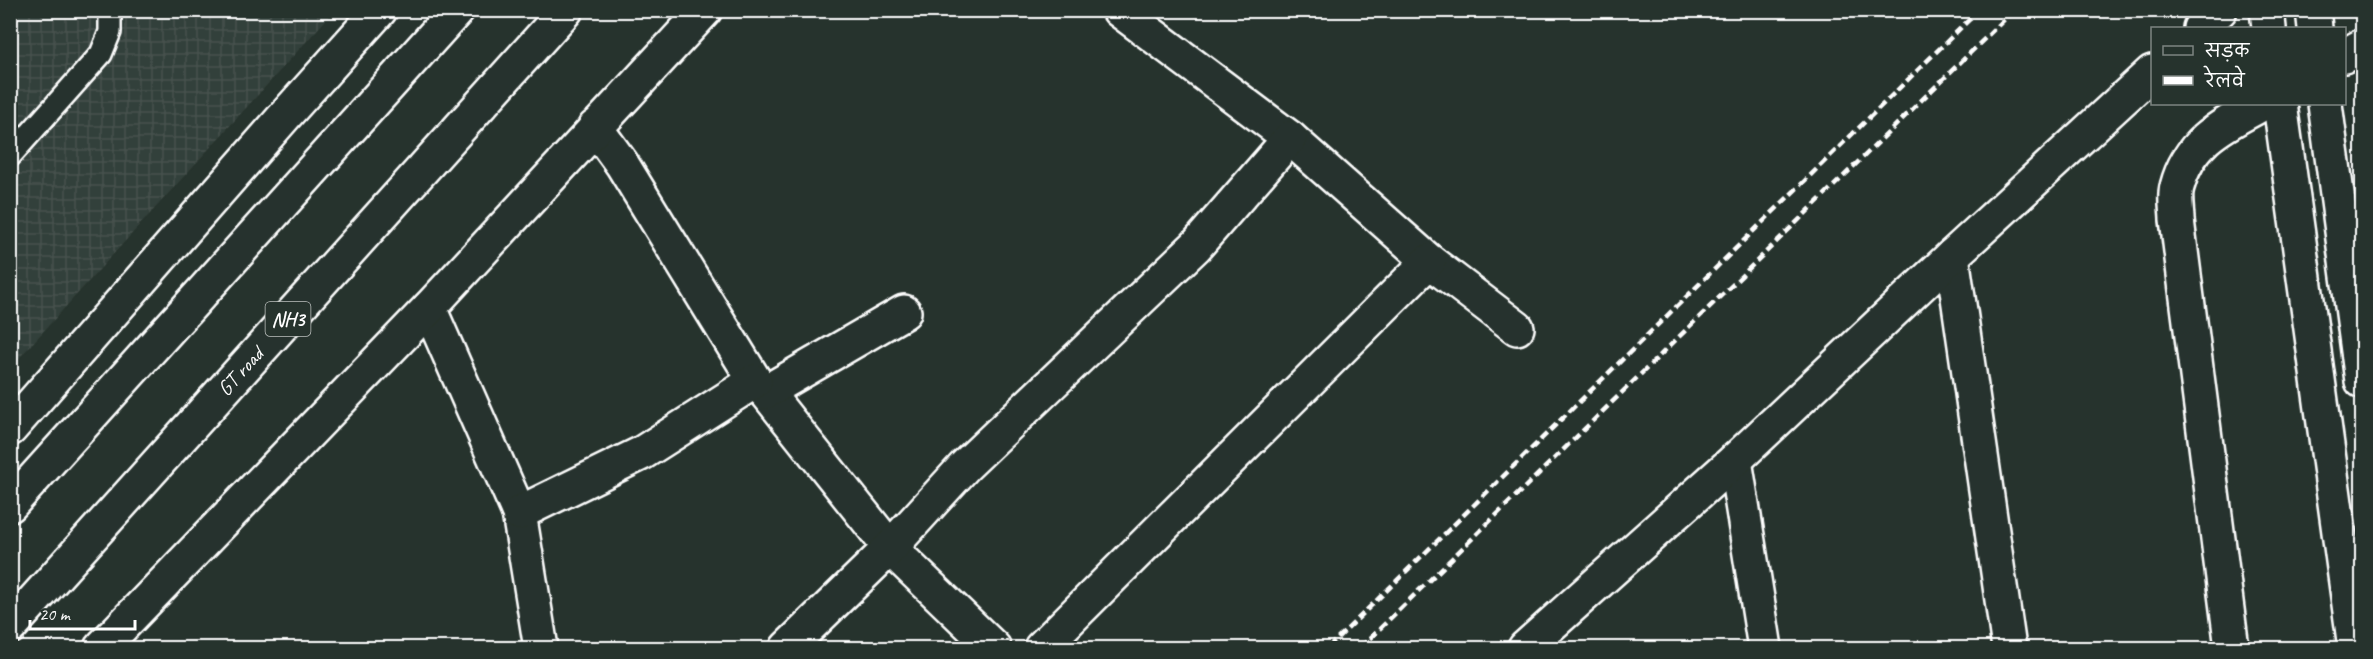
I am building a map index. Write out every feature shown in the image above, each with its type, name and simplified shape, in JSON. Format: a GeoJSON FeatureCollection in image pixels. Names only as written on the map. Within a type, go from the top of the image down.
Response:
{"type":"FeatureCollection","features":[{"type":"Feature","properties":{"kind":"main road"},"geometry":{"type":"LineString","coordinates":[[10,429],[380,10]]}},
{"type":"Feature","properties":{"kind":"main road"},"geometry":{"type":"LineString","coordinates":[[10,505],[457,10]]}},
{"type":"Feature","properties":{"kind":"main road","name":"GT road"},"geometry":{"type":"LineString","coordinates":[[10,627],[566,10]]}},
{"type":"Feature","properties":{"kind":"main road"},"geometry":{"type":"LineString","coordinates":[[109,646],[429,308],[705,10]]}},
{"type":"Feature","properties":{"kind":"main road"},"geometry":{"type":"LineString","coordinates":[[1119,10],[1290,138],[1429,261],[1517,328]]}},
{"type":"Feature","properties":{"kind":"main road"},"geometry":{"type":"LineString","coordinates":[[2201,27],[2220,10]]}},
{"type":"Feature","properties":{"kind":"main road"},"geometry":{"type":"LineString","coordinates":[[2267,10],[2269,27]]}},
{"type":"Feature","properties":{"kind":"main road"},"geometry":{"type":"LineString","coordinates":[[2313,10],[2315,27]]}},
{"type":"Feature","properties":{"kind":"main road"},"geometry":{"type":"LineString","coordinates":[[2346,55],[2362,46]]}},
{"type":"Feature","properties":{"kind":"main road"},"geometry":{"type":"LineString","coordinates":[[1526,648],[1735,460],[2151,73]]}},
{"type":"Feature","properties":{"kind":"main road"},"geometry":{"type":"LineString","coordinates":[[2232,648],[2177,220],[2176,188],[2198,144],[2219,128],[2260,105]]}},
{"type":"Feature","properties":{"kind":"main road"},"geometry":{"type":"LineString","coordinates":[[2280,105],[2354,646]]}},
{"type":"Feature","properties":{"kind":"main road"},"geometry":{"type":"LineString","coordinates":[[2325,105],[2362,381]]}},
{"type":"Feature","properties":{"kind":"main road"},"geometry":{"type":"LineString","coordinates":[[595,127],[622,164],[760,386],[890,548],[994,648]]}},
{"type":"Feature","properties":{"kind":"main road"},"geometry":{"type":"LineString","coordinates":[[787,648],[890,548],[964,466],[1196,246],[1290,138]]}},
{"type":"Feature","properties":{"kind":"main road"},"geometry":{"type":"LineString","coordinates":[[1952,256],[2009,648]]}},
{"type":"Feature","properties":{"kind":"main road"},"geometry":{"type":"LineString","coordinates":[[1041,648],[1429,261]]}},
{"type":"Feature","properties":{"kind":"main road"},"geometry":{"type":"LineString","coordinates":[[429,308],[519,513],[541,648]]}},
{"type":"Feature","properties":{"kind":"main road"},"geometry":{"type":"LineString","coordinates":[[519,513],[642,453],[760,386],[903,312]]}},
{"type":"Feature","properties":{"kind":"main road"},"geometry":{"type":"LineString","coordinates":[[1735,460],[1765,648]]}},
{"type":"Feature","properties":{"kind":"lane"},"geometry":{"type":"LineString","coordinates":[[10,156],[101,54],[110,32],[110,10]]}},
{"type":"Feature","properties":{"kind":"shaded area"},"geometry":{"type":"Polygon","coordinates":[[[11,11],[334,11],[11,367],[11,11]]]}},
{"type":"Feature","properties":{"kind":"railway"},"geometry":{"type":"LineString","coordinates":[[1328,648],[1979,10]]}},
{"type":"Feature","properties":{"kind":"railway"},"geometry":{"type":"LineString","coordinates":[[1360,648],[2014,10]]}}]}
